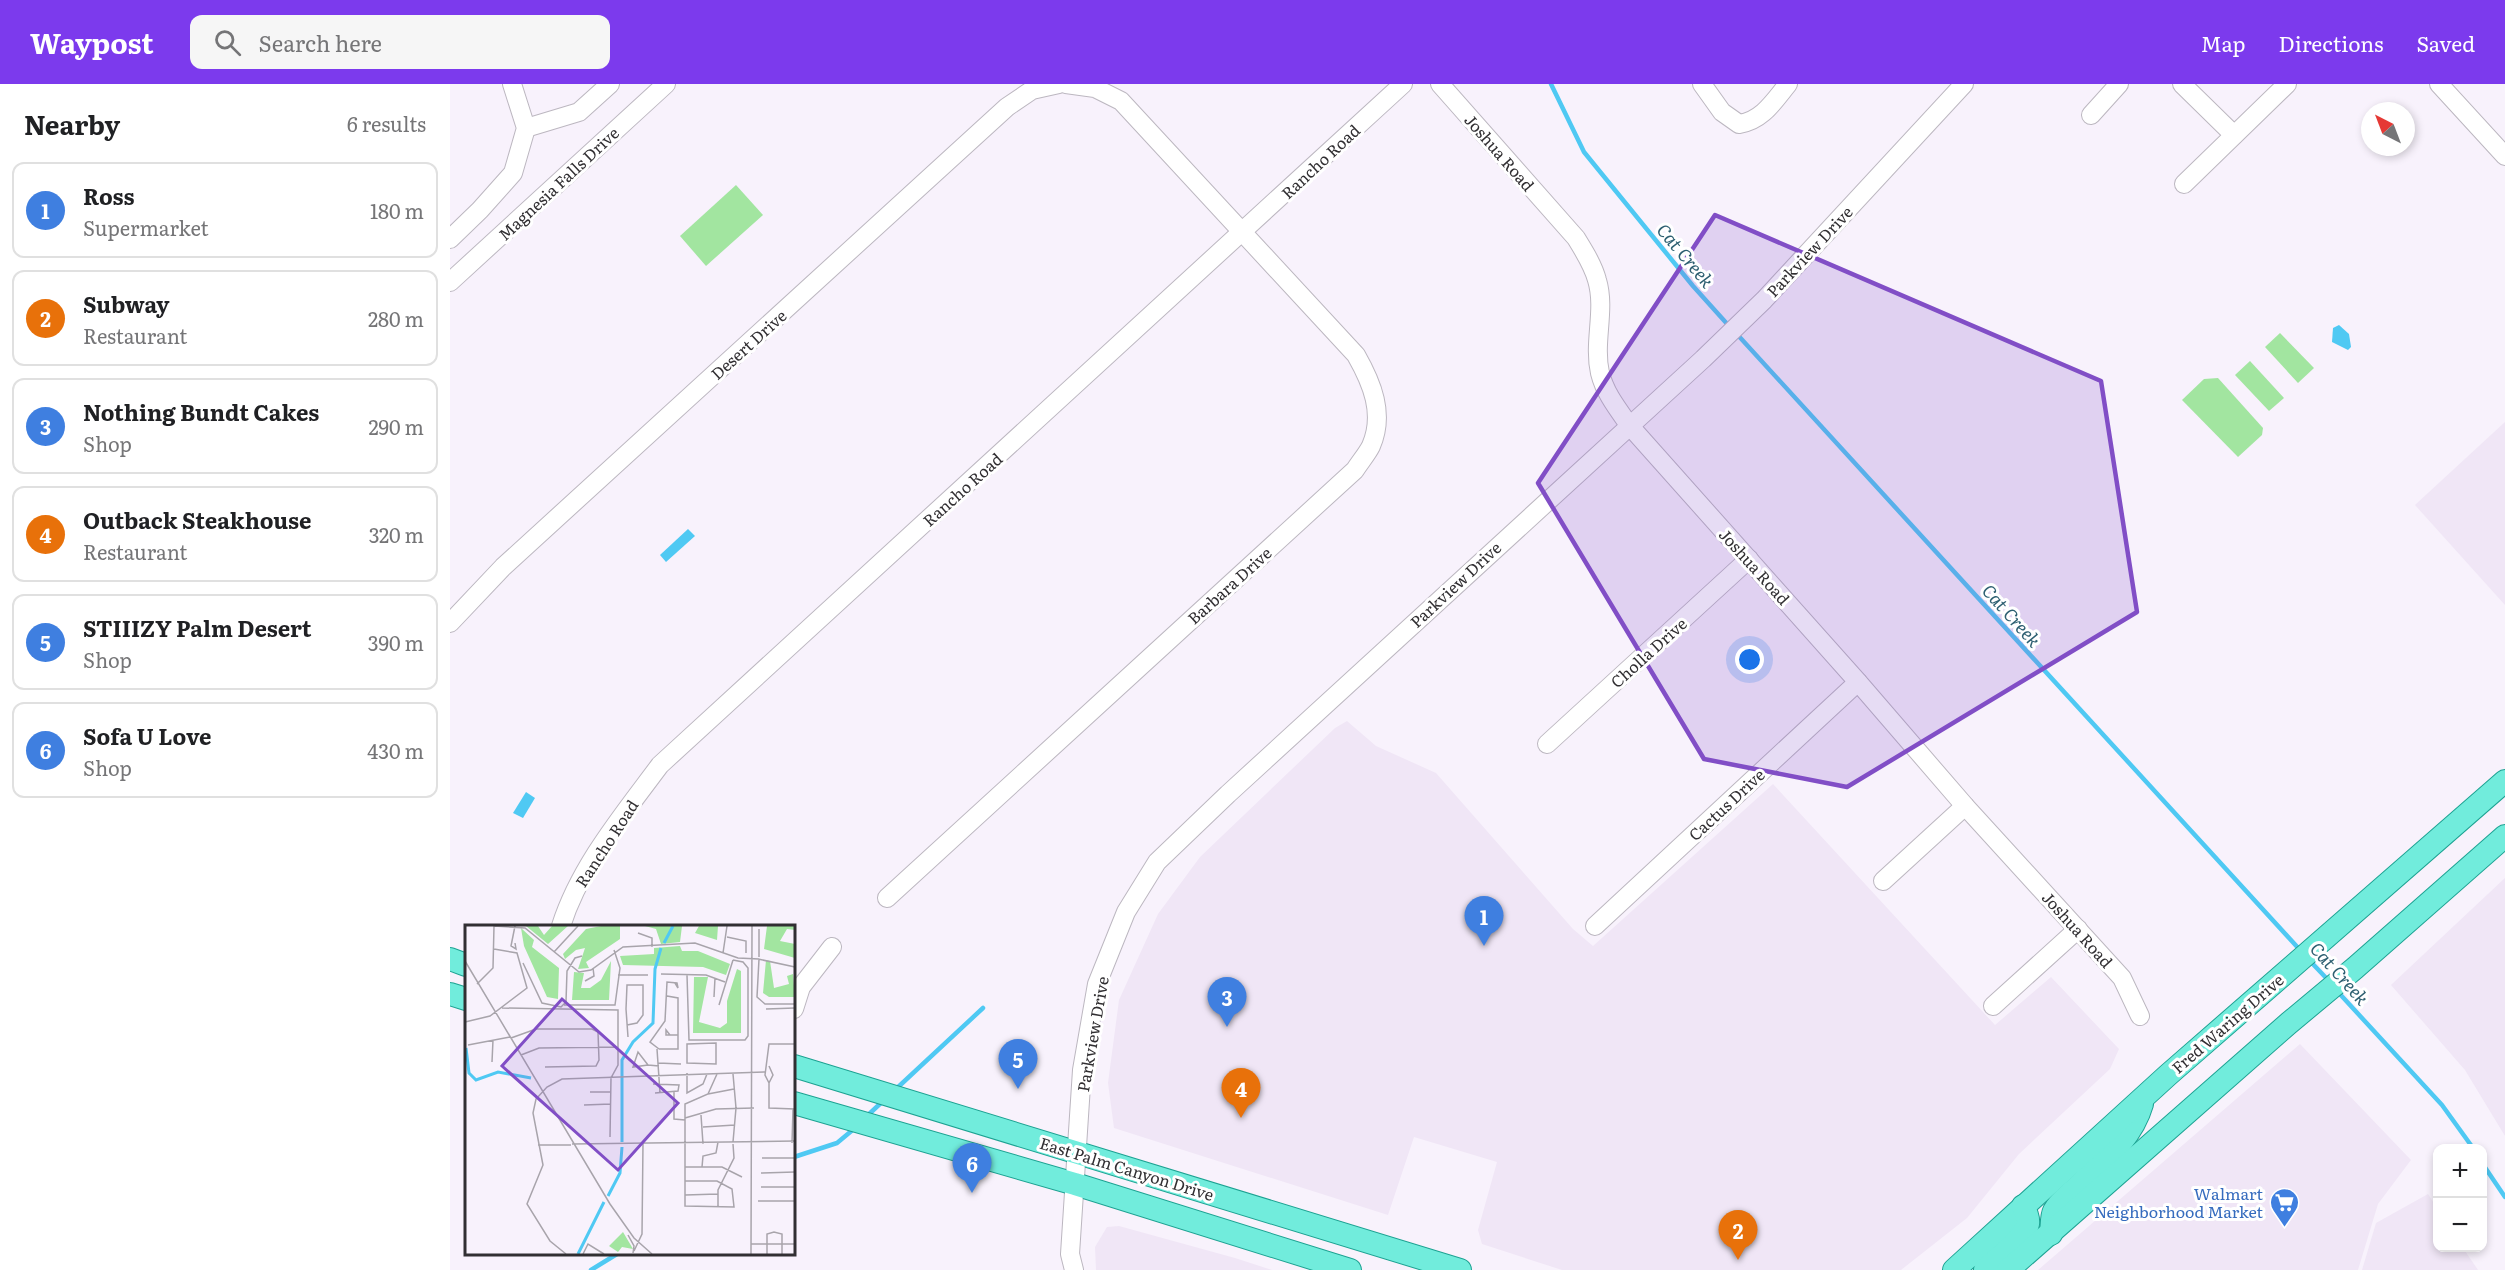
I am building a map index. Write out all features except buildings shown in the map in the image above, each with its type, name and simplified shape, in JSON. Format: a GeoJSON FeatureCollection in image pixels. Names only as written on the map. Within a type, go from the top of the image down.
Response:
{"type":"FeatureCollection","features":[{"type":"Feature","properties":{"kind":"main road","name":"Fred Waring Drive"},"geometry":{"type":"LineString","coordinates":[[1954,1270],[2144,1096],[2505,781]]}},
{"type":"Feature","properties":{"kind":"main road"},"geometry":{"type":"LineString","coordinates":[[2008,1270],[2505,836]]}},
{"type":"Feature","properties":{"kind":"main road"},"geometry":{"type":"LineString","coordinates":[[450,959],[465,965]]}},
{"type":"Feature","properties":{"kind":"main road"},"geometry":{"type":"LineString","coordinates":[[450,994],[465,999]]}},
{"type":"Feature","properties":{"kind":"main road","name":"East Palm Canyon Drive"},"geometry":{"type":"LineString","coordinates":[[796,1067],[1460,1270]]}},
{"type":"Feature","properties":{"kind":"main road"},"geometry":{"type":"LineString","coordinates":[[2051,1234],[2053,1213],[2060,1203],[2105,1161],[2124,1138],[2138,1119],[2144,1096]]}},
{"type":"Feature","properties":{"kind":"main road","name":"East Palm Canyon Drive"},"geometry":{"type":"LineString","coordinates":[[795,1102],[1076,1184],[1350,1270]]}},
{"type":"Feature","properties":{"kind":"main road"},"geometry":{"type":"LineString","coordinates":[[1985,1270],[2022,1234],[2028,1225],[2028,1217],[2023,1206]]}},
{"type":"Feature","properties":{"kind":"street"},"geometry":{"type":"LineString","coordinates":[[450,239],[513,173],[526,128],[512,84]]}},
{"type":"Feature","properties":{"kind":"street"},"geometry":{"type":"LineString","coordinates":[[526,128],[579,112],[610,84]]}},
{"type":"Feature","properties":{"kind":"street","name":"Magnesia Falls Drive"},"geometry":{"type":"LineString","coordinates":[[450,282],[666,84]]}},
{"type":"Feature","properties":{"kind":"street","name":"Desert Drive"},"geometry":{"type":"LineString","coordinates":[[450,623],[503,567],[1007,107],[1032,90],[1059,84]]}},
{"type":"Feature","properties":{"kind":"street"},"geometry":{"type":"LineString","coordinates":[[1066,84],[1095,88],[1121,101],[1242,233]]}},
{"type":"Feature","properties":{"kind":"street","name":"Rancho Road"},"geometry":{"type":"LineString","coordinates":[[562,925],[577,887],[608,834],[660,765],[1403,84]]}},
{"type":"Feature","properties":{"kind":"street","name":"Joshua Road"},"geometry":{"type":"LineString","coordinates":[[1440,84],[1576,238],[1587,257],[1598,281],[1597,348],[1600,372],[1608,395],[1629,425],[1965,806],[2122,978],[2140,1016]]}},
{"type":"Feature","properties":{"kind":"street"},"geometry":{"type":"LineString","coordinates":[[1702,84],[1722,111],[1739,124],[1752,122],[1766,111],[1788,84]]}},
{"type":"Feature","properties":{"kind":"street","name":"Parkview Drive"},"geometry":{"type":"LineString","coordinates":[[1074,1270],[1070,1254],[1082,1070],[1097,984],[1126,912],[1157,862],[1236,786],[1764,300],[1964,84]]}},
{"type":"Feature","properties":{"kind":"street"},"geometry":{"type":"LineString","coordinates":[[2091,115],[2119,84]]}},
{"type":"Feature","properties":{"kind":"street"},"geometry":{"type":"LineString","coordinates":[[2182,84],[2234,135]]}},
{"type":"Feature","properties":{"kind":"street"},"geometry":{"type":"LineString","coordinates":[[2184,184],[2287,84]]}},
{"type":"Feature","properties":{"kind":"street"},"geometry":{"type":"LineString","coordinates":[[2439,84],[2505,156]]}},
{"type":"Feature","properties":{"kind":"street","name":"Barbara Drive"},"geometry":{"type":"LineString","coordinates":[[887,898],[1356,470],[1371,445],[1378,414],[1371,381],[1356,355],[1242,233]]}},
{"type":"Feature","properties":{"kind":"street","name":"Cholla Drive"},"geometry":{"type":"LineString","coordinates":[[1547,744],[1749,559]]}},
{"type":"Feature","properties":{"kind":"street","name":"Cactus Drive"},"geometry":{"type":"LineString","coordinates":[[1595,926],[1858,682]]}},
{"type":"Feature","properties":{"kind":"street"},"geometry":{"type":"LineString","coordinates":[[1883,881],[1965,806]]}},
{"type":"Feature","properties":{"kind":"street"},"geometry":{"type":"LineString","coordinates":[[1993,1006],[2078,929]]}},
{"type":"Feature","properties":{"kind":"street"},"geometry":{"type":"LineString","coordinates":[[795,1006],[801,987],[832,946]]}},
{"type":"Feature","properties":{"kind":"highlighted area"},"geometry":{"type":"Polygon","coordinates":[[[1715,215],[2101,381],[2137,612],[1847,787],[1704,759],[1538,483],[1715,215]]]}},
{"type":"Feature","properties":{"kind":"shaded area"},"geometry":{"type":"Polygon","coordinates":[[[2505,422],[2505,605],[2415,505],[2505,422]]]}},
{"type":"Feature","properties":{"kind":"shaded area"},"geometry":{"type":"Polygon","coordinates":[[[1347,721],[1376,746],[1436,773],[1573,929],[1593,946],[1773,784],[1995,1025],[2051,977],[2119,1049],[2110,1069],[2019,1154],[1967,1218],[1901,1270],[1562,1270],[1482,1244],[1478,1230],[1497,1162],[1414,1137],[1388,1215],[1114,1128],[1108,1083],[1119,1000],[1158,914],[1200,857],[1335,728],[1347,721]]]}},
{"type":"Feature","properties":{"kind":"shaded area"},"geometry":{"type":"Polygon","coordinates":[[[2505,878],[2505,1136],[2465,1070],[2391,985],[2505,878]]]}},
{"type":"Feature","properties":{"kind":"shaded area"},"geometry":{"type":"Polygon","coordinates":[[[2300,1044],[2411,1160],[2378,1204],[2358,1270],[2038,1270],[2300,1044]]]}},
{"type":"Feature","properties":{"kind":"shaded area"},"geometry":{"type":"Polygon","coordinates":[[[2428,1194],[2433,1202],[2433,1252],[2466,1252],[2478,1270],[2362,1270],[2376,1223],[2428,1194]]]}},
{"type":"Feature","properties":{"kind":"shaded area"},"geometry":{"type":"Polygon","coordinates":[[[1119,1226],[1272,1270],[1096,1270],[1095,1247],[1107,1227],[1119,1226]]]}},
{"type":"Feature","properties":{"kind":"green space"},"geometry":{"type":"Polygon","coordinates":[[[736,185],[763,215],[706,266],[680,236],[736,185]]]}},
{"type":"Feature","properties":{"kind":"green space"},"geometry":{"type":"Polygon","coordinates":[[[2280,333],[2314,368],[2298,383],[2265,347],[2280,333]]]}},
{"type":"Feature","properties":{"kind":"green space"},"geometry":{"type":"Polygon","coordinates":[[[2250,361],[2284,398],[2269,411],[2235,375],[2250,361]]]}},
{"type":"Feature","properties":{"kind":"green space"},"geometry":{"type":"Polygon","coordinates":[[[2218,378],[2263,428],[2262,435],[2238,457],[2182,400],[2204,379],[2218,378]]]}},
{"type":"Feature","properties":{"kind":"water"},"geometry":{"type":"Polygon","coordinates":[[[2339,325],[2349,334],[2351,347],[2348,350],[2332,342],[2333,328],[2339,325]]]}},
{"type":"Feature","properties":{"kind":"water"},"geometry":{"type":"Polygon","coordinates":[[[688,529],[695,536],[666,562],[660,555],[688,529]]]}},
{"type":"Feature","properties":{"kind":"water"},"geometry":{"type":"Polygon","coordinates":[[[526,792],[535,798],[523,818],[513,813],[526,792]]]}},
{"type":"Feature","properties":{"kind":"waterway","name":"Cat Creek"},"geometry":{"type":"LineString","coordinates":[[1551,84],[1584,152],[1693,286],[1729,326]]}},
{"type":"Feature","properties":{"kind":"waterway","name":"Cat Creek"},"geometry":{"type":"LineString","coordinates":[[1735,332],[2300,950]]}},
{"type":"Feature","properties":{"kind":"waterway","name":"Cat Creek"},"geometry":{"type":"LineString","coordinates":[[2310,961],[2329,981]]}},
{"type":"Feature","properties":{"kind":"waterway","name":"Cat Creek"},"geometry":{"type":"LineString","coordinates":[[2338,992],[2442,1105],[2470,1144]]}},
{"type":"Feature","properties":{"kind":"waterway"},"geometry":{"type":"LineString","coordinates":[[896,1089],[983,1008]]}},
{"type":"Feature","properties":{"kind":"waterway"},"geometry":{"type":"LineString","coordinates":[[867,1116],[883,1101]]}},
{"type":"Feature","properties":{"kind":"waterway"},"geometry":{"type":"LineString","coordinates":[[795,1157],[837,1143],[855,1128]]}},
{"type":"Feature","properties":{"kind":"waterway","name":"Cat Creek"},"geometry":{"type":"LineString","coordinates":[[2487,1170],[2505,1197]]}},
{"type":"Feature","properties":{"kind":"waterway"},"geometry":{"type":"LineString","coordinates":[[591,1270],[615,1255]]}},
{"type":"Feature","properties":{"kind":"place","name":"Ross"},"geometry":{"type":"Point","coordinates":[1484,946]}},
{"type":"Feature","properties":{"kind":"place","name":"Nothing Bundt Cakes"},"geometry":{"type":"Point","coordinates":[1227,1027]}},
{"type":"Feature","properties":{"kind":"place","name":"STIIIZY Palm Desert"},"geometry":{"type":"Point","coordinates":[1018,1089]}},
{"type":"Feature","properties":{"kind":"place","name":"Outback Steakhouse"},"geometry":{"type":"Point","coordinates":[1241,1118]}},
{"type":"Feature","properties":{"kind":"place","name":"Sofa U Love"},"geometry":{"type":"Point","coordinates":[972,1193]}},
{"type":"Feature","properties":{"kind":"place","name":"Walmart Neighborhood Market"},"geometry":{"type":"Point","coordinates":[2284,1228]}},
{"type":"Feature","properties":{"kind":"place","name":"Subway"},"geometry":{"type":"Point","coordinates":[1738,1260]}}]}
